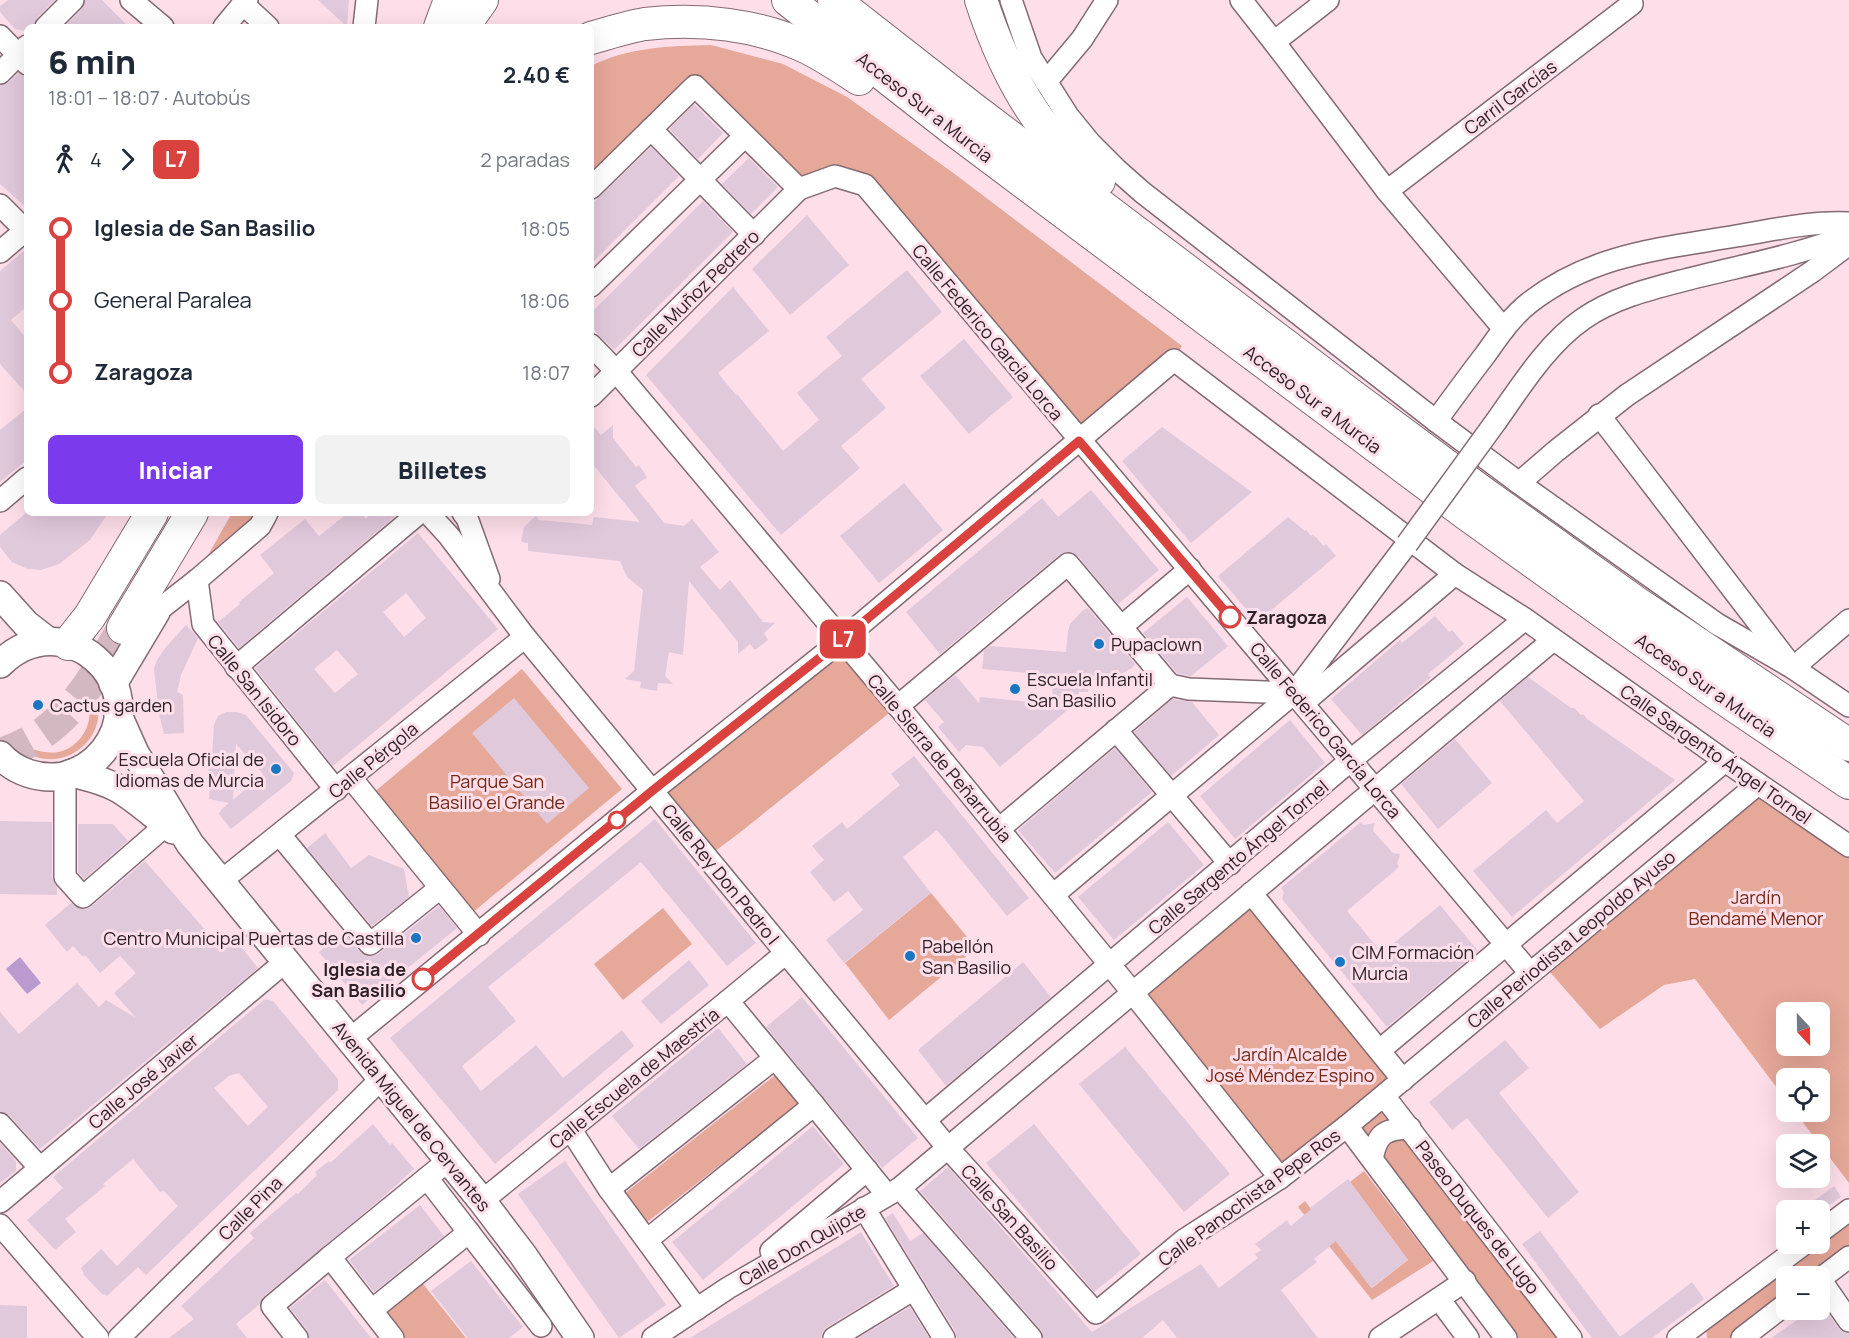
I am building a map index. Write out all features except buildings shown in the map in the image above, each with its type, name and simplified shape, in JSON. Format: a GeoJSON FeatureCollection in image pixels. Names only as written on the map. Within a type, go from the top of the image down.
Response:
{"type":"FeatureCollection","features":[{"type":"Feature","properties":{"kind":"highway"},"geometry":{"type":"LineString","coordinates":[[441,24],[450,0]]}},
{"type":"Feature","properties":{"kind":"highway"},"geometry":{"type":"LineString","coordinates":[[465,24],[482,0]]}},
{"type":"Feature","properties":{"kind":"highway"},"geometry":{"type":"LineString","coordinates":[[486,24],[501,0]]}},
{"type":"Feature","properties":{"kind":"highway","name":"Acceso Sur a Murcia"},"geometry":{"type":"LineString","coordinates":[[788,0],[954,130],[1474,520],[1699,681],[1849,783]]}},
{"type":"Feature","properties":{"kind":"highway","name":"Acceso Sur a Murcia"},"geometry":{"type":"LineString","coordinates":[[834,0],[972,108],[1351,395],[1634,602],[1849,745]]}},
{"type":"Feature","properties":{"kind":"highway"},"geometry":{"type":"LineString","coordinates":[[981,0],[1013,77],[1054,139],[1095,178],[1351,395]]}},
{"type":"Feature","properties":{"kind":"highway"},"geometry":{"type":"LineString","coordinates":[[594,37],[644,24],[686,22],[744,27],[805,46],[859,78],[905,113],[954,130]]}},
{"type":"Feature","properties":{"kind":"highway"},"geometry":{"type":"LineString","coordinates":[[58,642],[90,616],[150,516]]}},
{"type":"Feature","properties":{"kind":"highway"},"geometry":{"type":"LineString","coordinates":[[172,516],[117,624],[190,516]]}},
{"type":"Feature","properties":{"kind":"highway"},"geometry":{"type":"LineString","coordinates":[[156,612],[213,516]]}},
{"type":"Feature","properties":{"kind":"main road"},"geometry":{"type":"LineString","coordinates":[[0,595],[26,624],[58,642],[78,647],[96,658],[109,674],[113,684],[118,699],[118,715],[112,737],[100,755],[82,769],[69,774]]}},
{"type":"Feature","properties":{"kind":"main road"},"geometry":{"type":"LineString","coordinates":[[113,684],[156,612]]}},
{"type":"Feature","properties":{"kind":"main road"},"geometry":{"type":"LineString","coordinates":[[0,663],[26,645],[58,642]]}},
{"type":"Feature","properties":{"kind":"main road","name":"Avenida Miguel de Cervantes"},"geometry":{"type":"LineString","coordinates":[[118,715],[139,760],[190,844],[482,1201],[543,1324],[580,1338]]}},
{"type":"Feature","properties":{"kind":"main road"},"geometry":{"type":"LineString","coordinates":[[0,755],[11,765],[31,774]]}},
{"type":"Feature","properties":{"kind":"main road","name":"Avenida Miguel de Cervantes"},"geometry":{"type":"LineString","coordinates":[[0,776],[31,774],[46,777],[69,774],[94,779],[118,788],[139,802],[190,844]]}},
{"type":"Feature","properties":{"kind":"street"},"geometry":{"type":"LineString","coordinates":[[49,24],[73,0]]}},
{"type":"Feature","properties":{"kind":"street"},"geometry":{"type":"LineString","coordinates":[[363,24],[367,0]]}},
{"type":"Feature","properties":{"kind":"street"},"geometry":{"type":"LineString","coordinates":[[1011,0],[1031,58],[1046,82],[1068,116],[1090,143],[1125,177],[1436,421],[1519,483],[1718,624],[1768,646]]}},
{"type":"Feature","properties":{"kind":"street"},"geometry":{"type":"LineString","coordinates":[[1046,82],[1082,39],[1107,0]]}},
{"type":"Feature","properties":{"kind":"street"},"geometry":{"type":"LineString","coordinates":[[1241,0],[1387,191],[1504,329]]}},
{"type":"Feature","properties":{"kind":"street"},"geometry":{"type":"LineString","coordinates":[[1274,42],[1328,0]]}},
{"type":"Feature","properties":{"kind":"street"},"geometry":{"type":"LineString","coordinates":[[227,24],[245,2],[265,24]]}},
{"type":"Feature","properties":{"kind":"street"},"geometry":{"type":"LineString","coordinates":[[145,4],[161,24]]}},
{"type":"Feature","properties":{"kind":"street","name":"Carril Garcías"},"geometry":{"type":"LineString","coordinates":[[1387,191],[1632,4]]}},
{"type":"Feature","properties":{"kind":"street"},"geometry":{"type":"LineString","coordinates":[[0,36],[24,55],[0,73]]}},
{"type":"Feature","properties":{"kind":"street"},"geometry":{"type":"LineString","coordinates":[[594,185],[695,86],[799,189]]}},
{"type":"Feature","properties":{"kind":"street"},"geometry":{"type":"LineString","coordinates":[[651,129],[754,235]]}},
{"type":"Feature","properties":{"kind":"street"},"geometry":{"type":"LineString","coordinates":[[594,283],[745,136]]}},
{"type":"Feature","properties":{"kind":"street","name":"Calle Federico García Lorca"},"geometry":{"type":"LineString","coordinates":[[799,189],[835,176],[865,185],[1530,973]]}},
{"type":"Feature","properties":{"kind":"street","name":"Calle Muñoz Pedrero"},"geometry":{"type":"LineString","coordinates":[[594,393],[799,189]]}},
{"type":"Feature","properties":{"kind":"street"},"geometry":{"type":"LineString","coordinates":[[0,205],[24,227]]}},
{"type":"Feature","properties":{"kind":"street"},"geometry":{"type":"LineString","coordinates":[[1436,421],[1504,329],[1527,304],[1569,277],[1598,264],[1658,249],[1803,225],[1849,244]]}},
{"type":"Feature","properties":{"kind":"street"},"geometry":{"type":"LineString","coordinates":[[0,252],[24,232]]}},
{"type":"Feature","properties":{"kind":"street"},"geometry":{"type":"LineString","coordinates":[[1298,698],[1531,372],[1563,336],[1582,320],[1632,295],[1849,235]]}},
{"type":"Feature","properties":{"kind":"street"},"geometry":{"type":"LineString","coordinates":[[1519,483],[1599,416],[1832,238]]}},
{"type":"Feature","properties":{"kind":"street","name":"Calle Sierra de Peñarrubia"},"geometry":{"type":"LineString","coordinates":[[594,348],[898,706],[1133,993],[1280,1178]]}},
{"type":"Feature","properties":{"kind":"street"},"geometry":{"type":"LineString","coordinates":[[350,1039],[652,791],[842,640],[1174,360],[1455,574],[1525,619]]}},
{"type":"Feature","properties":{"kind":"street"},"geometry":{"type":"LineString","coordinates":[[1599,416],[1768,646],[1792,668],[1849,706]]}},
{"type":"Feature","properties":{"kind":"street"},"geometry":{"type":"LineString","coordinates":[[0,501],[24,481]]}},
{"type":"Feature","properties":{"kind":"street"},"geometry":{"type":"LineString","coordinates":[[156,612],[198,580],[260,526],[265,516]]}},
{"type":"Feature","properties":{"kind":"street"},"geometry":{"type":"LineString","coordinates":[[236,667],[415,516]]}},
{"type":"Feature","properties":{"kind":"street","name":"Calle Rey Don Pedro I"},"geometry":{"type":"LineString","coordinates":[[431,516],[449,536],[525,637],[925,1120]]}},
{"type":"Feature","properties":{"kind":"street"},"geometry":{"type":"LineString","coordinates":[[449,536],[467,516]]}},
{"type":"Feature","properties":{"kind":"street","name":"Calle Rey Don Pedro I"},"geometry":{"type":"LineString","coordinates":[[468,516],[496,599]]}},
{"type":"Feature","properties":{"kind":"street"},"geometry":{"type":"LineString","coordinates":[[898,706],[1068,564],[1170,685],[1189,689],[1298,698]]}},
{"type":"Feature","properties":{"kind":"street"},"geometry":{"type":"LineString","coordinates":[[1121,627],[1190,569]]}},
{"type":"Feature","properties":{"kind":"street"},"geometry":{"type":"LineString","coordinates":[[1053,895],[1171,796],[1455,574]]}},
{"type":"Feature","properties":{"kind":"street","name":"Calle San Isidoro"},"geometry":{"type":"LineString","coordinates":[[198,580],[203,624],[236,667],[440,888],[478,935]]}},
{"type":"Feature","properties":{"kind":"street","name":"Calle Sargento Ángel Tornel"},"geometry":{"type":"LineString","coordinates":[[925,1120],[1351,760],[1525,619],[1849,846]]}},
{"type":"Feature","properties":{"kind":"street"},"geometry":{"type":"LineString","coordinates":[[1792,668],[1849,620]]}},
{"type":"Feature","properties":{"kind":"street","name":"Calle Pérgola"},"geometry":{"type":"LineString","coordinates":[[221,881],[525,637]]}},
{"type":"Feature","properties":{"kind":"street","name":"Calle Sargento Ángel Tornel"},"geometry":{"type":"LineString","coordinates":[[948,1148],[1553,640]]}},
{"type":"Feature","properties":{"kind":"street"},"geometry":{"type":"LineString","coordinates":[[999,829],[1170,685]]}},
{"type":"Feature","properties":{"kind":"street"},"geometry":{"type":"LineString","coordinates":[[1116,730],[1230,864]]}},
{"type":"Feature","properties":{"kind":"street","name":"Calle Periodista Leopoldo Ayuso"},"geometry":{"type":"LineString","coordinates":[[1380,1050],[1725,761]]}},
{"type":"Feature","properties":{"kind":"street"},"geometry":{"type":"LineString","coordinates":[[69,774],[65,877],[83,897],[166,825]]}},
{"type":"Feature","properties":{"kind":"street","name":"Calle Periodista Leopoldo Ayuso"},"geometry":{"type":"LineString","coordinates":[[1384,1096],[1758,784]]}},
{"type":"Feature","properties":{"kind":"street"},"geometry":{"type":"LineString","coordinates":[[280,834],[370,944],[440,888]]}},
{"type":"Feature","properties":{"kind":"street"},"geometry":{"type":"LineString","coordinates":[[1251,893],[1403,1080]]}},
{"type":"Feature","properties":{"kind":"street","name":"Calle Escuela de Maestría"},"geometry":{"type":"LineString","coordinates":[[482,1201],[786,953]]}},
{"type":"Feature","properties":{"kind":"street","name":"Calle José Javier"},"geometry":{"type":"LineString","coordinates":[[0,1202],[286,961]]}},
{"type":"Feature","properties":{"kind":"street"},"geometry":{"type":"LineString","coordinates":[[729,1001],[867,1170],[894,1192],[1031,1338]]}},
{"type":"Feature","properties":{"kind":"street"},"geometry":{"type":"LineString","coordinates":[[609,1189],[775,1058]]}},
{"type":"Feature","properties":{"kind":"street","name":"Calle Pina"},"geometry":{"type":"LineString","coordinates":[[132,1333],[382,1078]]}},
{"type":"Feature","properties":{"kind":"street","name":"Calle Panochista Pepe Ros"},"geometry":{"type":"LineString","coordinates":[[1096,1313],[1184,1240],[1280,1178],[1384,1096]]}},
{"type":"Feature","properties":{"kind":"street","name":"Paseo Duques de Lugo"},"geometry":{"type":"LineString","coordinates":[[1384,1096],[1571,1338]]}},
{"type":"Feature","properties":{"kind":"street"},"geometry":{"type":"LineString","coordinates":[[647,1240],[814,1105]]}},
{"type":"Feature","properties":{"kind":"street","name":"Calle San Basilio"},"geometry":{"type":"LineString","coordinates":[[925,1120],[1096,1313]]}},
{"type":"Feature","properties":{"kind":"street"},"geometry":{"type":"LineString","coordinates":[[0,1124],[40,1168]]}},
{"type":"Feature","properties":{"kind":"street"},"geometry":{"type":"LineString","coordinates":[[1347,1126],[1506,1338]]}},
{"type":"Feature","properties":{"kind":"street"},"geometry":{"type":"LineString","coordinates":[[1372,1159],[1375,1143],[1383,1134],[1395,1128],[1410,1128]]}},
{"type":"Feature","properties":{"kind":"street"},"geometry":{"type":"LineString","coordinates":[[571,1130],[609,1189],[697,1309]]}},
{"type":"Feature","properties":{"kind":"street","name":"Calle Don Quijote"},"geometry":{"type":"LineString","coordinates":[[653,1338],[728,1288],[894,1192],[948,1148]]}},
{"type":"Feature","properties":{"kind":"street"},"geometry":{"type":"LineString","coordinates":[[297,1338],[273,1306],[449,1160]]}},
{"type":"Feature","properties":{"kind":"street"},"geometry":{"type":"LineString","coordinates":[[728,1288],[867,1170]]}},
{"type":"Feature","properties":{"kind":"street"},"geometry":{"type":"LineString","coordinates":[[427,1178],[543,1324]]}},
{"type":"Feature","properties":{"kind":"street"},"geometry":{"type":"LineString","coordinates":[[864,1208],[944,1338]]}},
{"type":"Feature","properties":{"kind":"street"},"geometry":{"type":"LineString","coordinates":[[1830,1224],[1849,1209]]}},
{"type":"Feature","properties":{"kind":"street"},"geometry":{"type":"LineString","coordinates":[[0,1225],[98,1338]]}},
{"type":"Feature","properties":{"kind":"street"},"geometry":{"type":"LineString","coordinates":[[372,1310],[469,1232]]}},
{"type":"Feature","properties":{"kind":"street"},"geometry":{"type":"LineString","coordinates":[[1690,1334],[1791,1254]]}},
{"type":"Feature","properties":{"kind":"street"},"geometry":{"type":"LineString","coordinates":[[330,1257],[393,1338]]}},
{"type":"Feature","properties":{"kind":"street"},"geometry":{"type":"LineString","coordinates":[[1830,1274],[1846,1266]]}},
{"type":"Feature","properties":{"kind":"street"},"geometry":{"type":"LineString","coordinates":[[1380,1338],[1408,1330],[1439,1299],[1465,1281]]}},
{"type":"Feature","properties":{"kind":"street"},"geometry":{"type":"LineString","coordinates":[[834,1338],[914,1289]]}},
{"type":"Feature","properties":{"kind":"street"},"geometry":{"type":"LineString","coordinates":[[1830,1293],[1849,1321]]}},
{"type":"Feature","properties":{"kind":"street"},"geometry":{"type":"LineString","coordinates":[[1439,1299],[1468,1338]]}},
{"type":"Feature","properties":{"kind":"street"},"geometry":{"type":"LineString","coordinates":[[1742,1338],[1776,1312]]}},
{"type":"Feature","properties":{"kind":"green space"},"geometry":{"type":"Polygon","coordinates":[[[711,45],[783,64],[847,97],[952,172],[1182,346],[1174,360],[1079,441],[865,185],[835,176],[799,189],[695,86],[594,185],[594,65],[635,51],[711,45]]]}},
{"type":"Feature","properties":{"kind":"green space"},"geometry":{"type":"Polygon","coordinates":[[[230,516],[264,516],[198,580],[207,557],[230,516]]]}},
{"type":"Feature","properties":{"kind":"green space"},"geometry":{"type":"Polygon","coordinates":[[[842,640],[898,706],[707,857],[652,791],[842,640]]]}},
{"type":"Feature","properties":{"kind":"green space","name":"Parque San Basilio el Grande"},"geometry":{"type":"Polygon","coordinates":[[[522,669],[622,789],[472,913],[373,793],[522,669]]]}},
{"type":"Feature","properties":{"kind":"green space"},"geometry":{"type":"Polygon","coordinates":[[[87,700],[96,700],[98,719],[92,736],[80,749],[73,754],[56,759],[28,754],[31,749],[55,753],[74,745],[85,732],[88,724],[90,716],[87,700]]]}},
{"type":"Feature","properties":{"kind":"green space","name":"Jardín Bendamé Menor"},"geometry":{"type":"Polygon","coordinates":[[[1758,784],[1849,846],[1849,1183],[1830,1158],[1830,1134],[1812,1134],[1803,1122],[1830,1122],[1830,1068],[1776,1068],[1776,1087],[1695,979],[1664,985],[1600,1029],[1542,963],[1758,784]]]}},
{"type":"Feature","properties":{"kind":"green space","name":"Pabellón San Basilio"},"geometry":{"type":"Polygon","coordinates":[[[931,893],[976,948],[889,1020],[845,963],[931,893]]]}},
{"type":"Feature","properties":{"kind":"green space","name":"Jardín Alcalde José Méndez Espino"},"geometry":{"type":"Polygon","coordinates":[[[1251,893],[1403,1080],[1385,1096],[1571,1338],[1506,1338],[1348,1126],[1280,1178],[1133,993],[1251,893]]]}},
{"type":"Feature","properties":{"kind":"green space"},"geometry":{"type":"Polygon","coordinates":[[[663,908],[692,944],[623,1000],[594,964],[663,908]]]}},
{"type":"Feature","properties":{"kind":"green space"},"geometry":{"type":"Polygon","coordinates":[[[779,1072],[802,1101],[646,1223],[624,1194],[779,1072]]]}},
{"type":"Feature","properties":{"kind":"green space"},"geometry":{"type":"Polygon","coordinates":[[[1364,1171],[1433,1261],[1372,1300],[1298,1207],[1305,1201],[1372,1288],[1408,1260],[1350,1182],[1364,1171]]]}},
{"type":"Feature","properties":{"kind":"green space"},"geometry":{"type":"Polygon","coordinates":[[[1849,1216],[1849,1251],[1829,1266],[1785,1266],[1800,1254],[1830,1254],[1830,1230],[1849,1216]]]}},
{"type":"Feature","properties":{"kind":"green space"},"geometry":{"type":"Polygon","coordinates":[[[1776,1273],[1776,1307],[1735,1338],[1707,1338],[1706,1329],[1776,1273]]]}},
{"type":"Feature","properties":{"kind":"green space"},"geometry":{"type":"Polygon","coordinates":[[[416,1275],[466,1338],[393,1338],[372,1310],[416,1275]]]}},
{"type":"Feature","properties":{"kind":"shaded area"},"geometry":{"type":"Polygon","coordinates":[[[20,957],[41,983],[27,994],[6,969],[20,957]]]}},
{"type":"Feature","properties":{"kind":"tunnel"},"geometry":{"type":"LineString","coordinates":[[0,754],[23,745],[59,720],[87,687],[123,628]]}},
{"type":"Feature","properties":{"kind":"bus line","name":"L7"},"geometry":{"type":"LineString","coordinates":[[423,979],[652,791],[842,640],[1079,441],[1230,617]]}},
{"type":"Feature","properties":{"kind":"place","name":"Zaragoza"},"geometry":{"type":"Point","coordinates":[1230,617]}},
{"type":"Feature","properties":{"kind":"place","name":"Pupaclown"},"geometry":{"type":"Point","coordinates":[1099,644]}},
{"type":"Feature","properties":{"kind":"place","name":"Escuela Infantil San Basilio"},"geometry":{"type":"Point","coordinates":[1015,689]}},
{"type":"Feature","properties":{"kind":"place","name":"Cactus garden"},"geometry":{"type":"Point","coordinates":[38,705]}},
{"type":"Feature","properties":{"kind":"place","name":"Escuela Oficial de Idiomas de Murcia"},"geometry":{"type":"Point","coordinates":[276,769]}},
{"type":"Feature","properties":{"kind":"place","name":"Centro Municipal Puertas de Castilla"},"geometry":{"type":"Point","coordinates":[416,938]}},
{"type":"Feature","properties":{"kind":"place","name":"Pabellón San Basilio"},"geometry":{"type":"Point","coordinates":[910,956]}},
{"type":"Feature","properties":{"kind":"place","name":"CIM Formación Murcia"},"geometry":{"type":"Point","coordinates":[1340,962]}},
{"type":"Feature","properties":{"kind":"place","name":"Iglesia de San Basilio"},"geometry":{"type":"Point","coordinates":[423,979]}}]}
